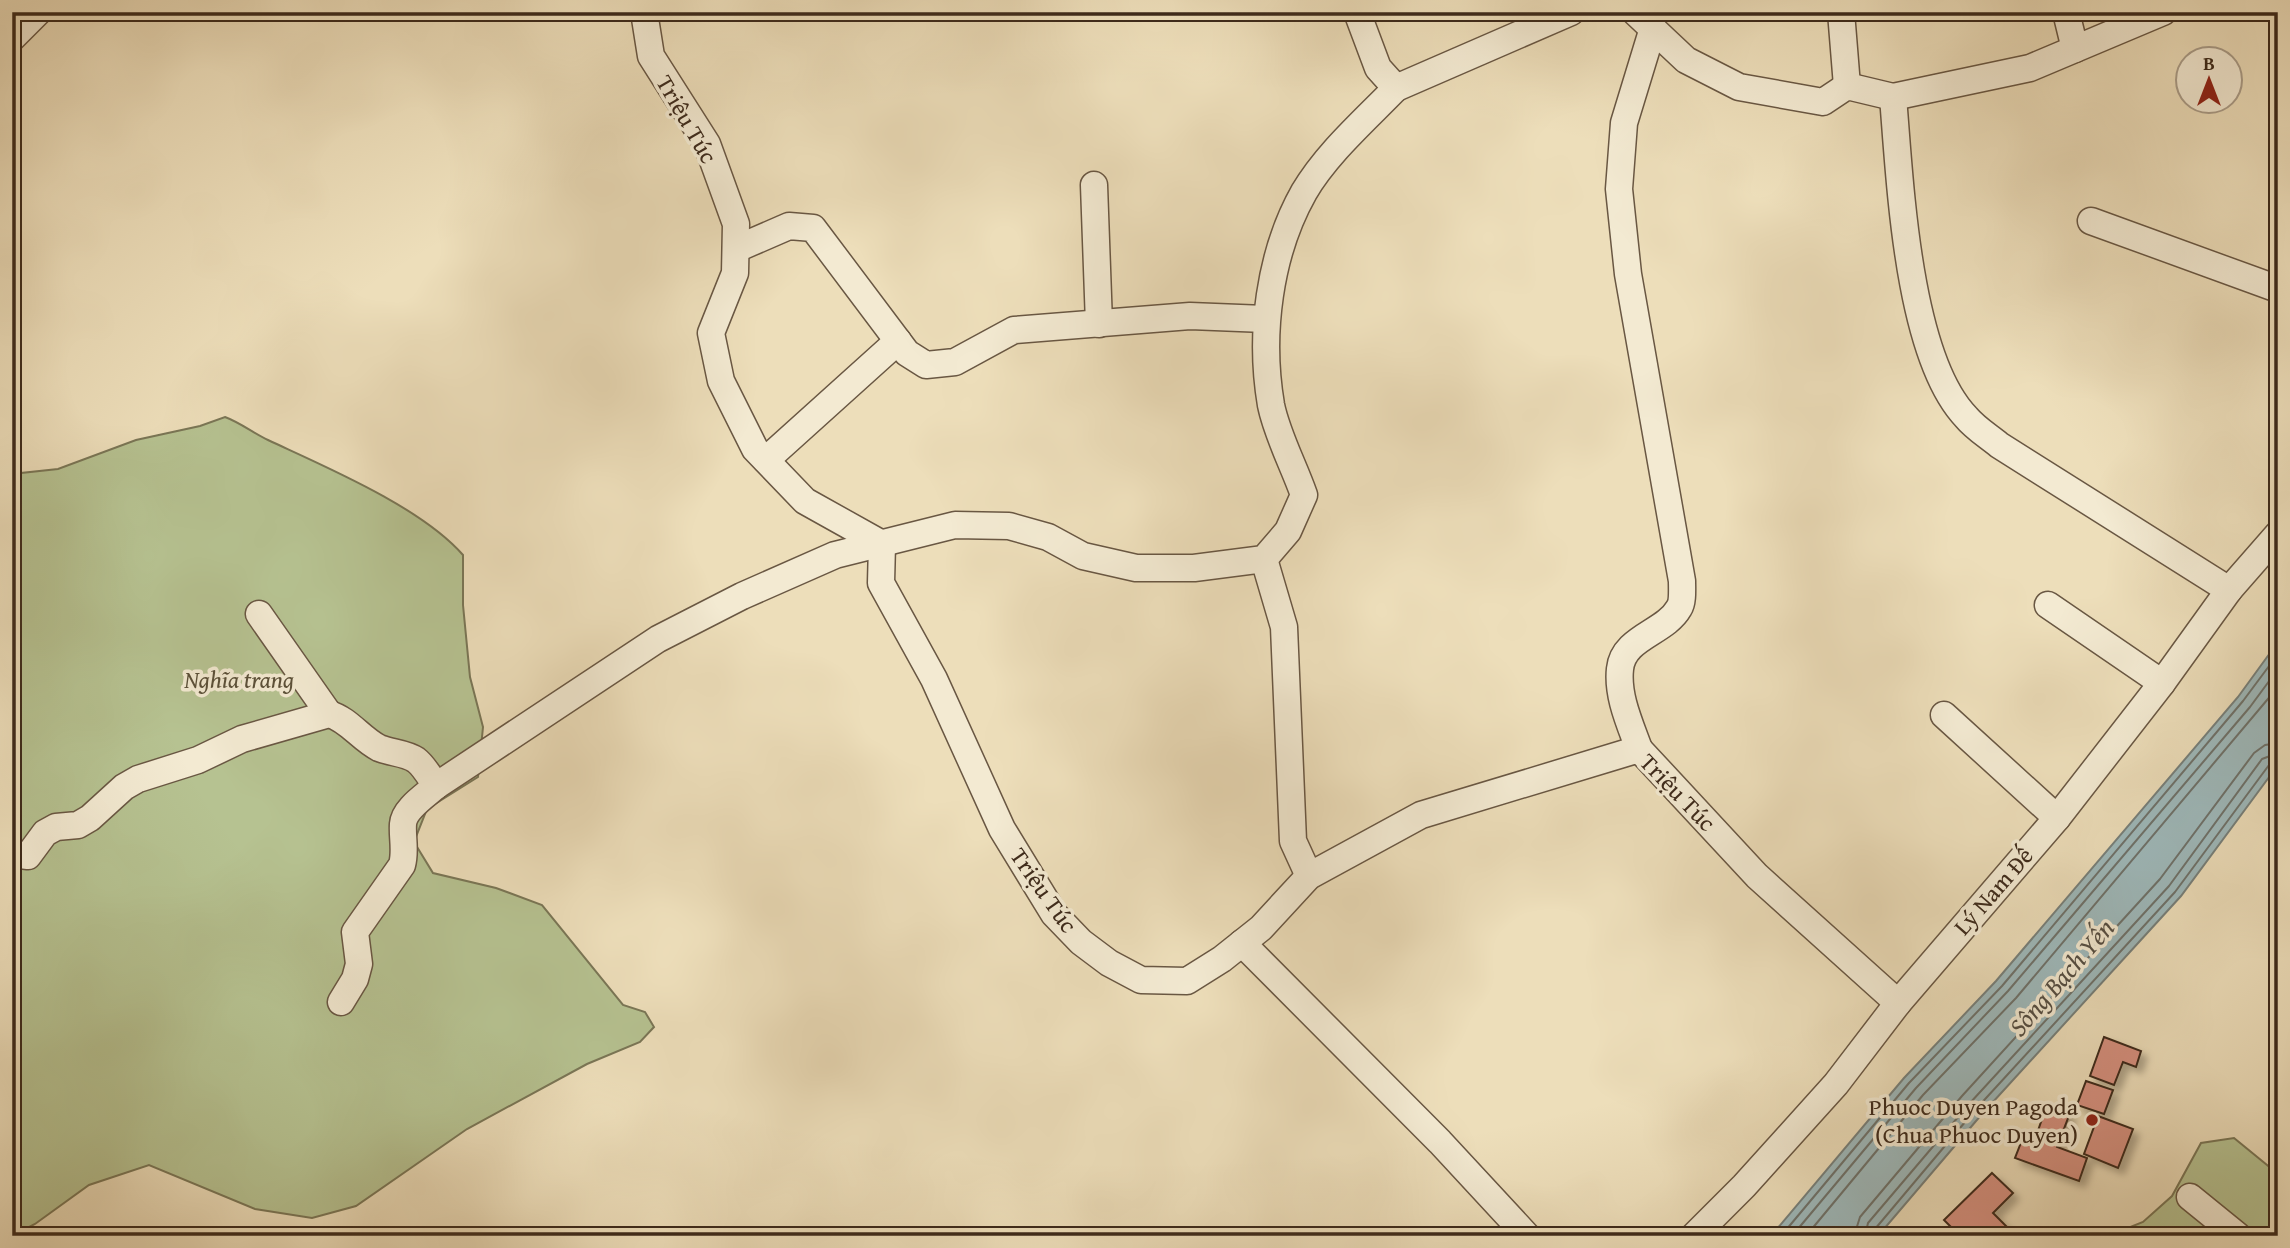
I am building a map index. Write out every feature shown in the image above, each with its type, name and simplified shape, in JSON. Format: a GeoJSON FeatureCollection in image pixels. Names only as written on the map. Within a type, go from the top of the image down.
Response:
{"type":"FeatureCollection","features":[{"type":"Feature","properties":{"kind":"street"},"geometry":{"type":"LineString","coordinates":[[12,38],[38,12]]}},
{"type":"Feature","properties":{"kind":"street","name":"Triệu Túc"},"geometry":{"type":"LineString","coordinates":[[644,12],[651,56],[707,144],[736,224],[735,272],[711,332],[721,381],[755,449],[805,502],[882,544],[881,583],[888,600],[934,679],[1002,829],[1054,914],[1100,956],[1141,980],[1188,981],[1242,943],[1309,876],[1421,815],[1639,749],[1757,876],[1898,1003]]}},
{"type":"Feature","properties":{"kind":"street"},"geometry":{"type":"LineString","coordinates":[[1357,12],[1378,68],[1396,88]]}},
{"type":"Feature","properties":{"kind":"street"},"geometry":{"type":"LineString","coordinates":[[341,1002],[355,979],[359,964],[355,932],[402,864],[405,853],[403,821],[411,808],[436,786],[658,639],[742,596],[835,555],[955,524],[1009,526],[1048,537],[1083,556],[1136,568],[1194,568],[1264,559],[1289,531],[1304,495],[1272,406],[1265,319],[1284,237],[1304,192],[1340,146],[1396,88],[1571,12]]}},
{"type":"Feature","properties":{"kind":"street"},"geometry":{"type":"LineString","coordinates":[[1841,12],[1847,86]]}},
{"type":"Feature","properties":{"kind":"street"},"geometry":{"type":"LineString","coordinates":[[2066,12],[2075,49]]}},
{"type":"Feature","properties":{"kind":"street"},"geometry":{"type":"LineString","coordinates":[[1644,20],[1686,60],[1740,87],[1823,102],[1847,86],[1893,97],[2029,68],[2163,12]]}},
{"type":"Feature","properties":{"kind":"street"},"geometry":{"type":"LineString","coordinates":[[1639,749],[1621,696],[1620,666],[1639,638],[1667,623],[1681,606],[1682,582],[1628,274],[1619,189],[1624,123],[1644,20]]}},
{"type":"Feature","properties":{"kind":"street"},"geometry":{"type":"LineString","coordinates":[[1893,97],[1902,206],[1922,327],[1949,391],[1965,416],[1999,445],[2229,590]]}},
{"type":"Feature","properties":{"kind":"street"},"geometry":{"type":"LineString","coordinates":[[1094,186],[1099,324]]}},
{"type":"Feature","properties":{"kind":"street"},"geometry":{"type":"LineString","coordinates":[[2091,221],[2278,289]]}},
{"type":"Feature","properties":{"kind":"street"},"geometry":{"type":"LineString","coordinates":[[736,248],[789,226],[813,228],[907,353],[926,365],[955,362],[1013,330],[1191,316],[1265,319]]}},
{"type":"Feature","properties":{"kind":"street"},"geometry":{"type":"LineString","coordinates":[[766,460],[898,341]]}},
{"type":"Feature","properties":{"kind":"street","name":"Lý Nam Đế"},"geometry":{"type":"LineString","coordinates":[[1694,1236],[1744,1186],[1836,1084],[1898,1003],[2057,818],[2162,683],[2229,590],[2278,534]]}},
{"type":"Feature","properties":{"kind":"street"},"geometry":{"type":"LineString","coordinates":[[1264,559],[1284,627],[1293,841],[1309,876]]}},
{"type":"Feature","properties":{"kind":"street"},"geometry":{"type":"LineString","coordinates":[[2048,605],[2162,683]]}},
{"type":"Feature","properties":{"kind":"street"},"geometry":{"type":"LineString","coordinates":[[259,614],[329,714]]}},
{"type":"Feature","properties":{"kind":"street"},"geometry":{"type":"LineString","coordinates":[[12,854],[28,856],[45,834],[56,827],[78,825],[90,818],[124,787],[138,779],[198,760],[242,739],[329,714],[337,716],[365,741],[397,755],[410,756],[419,762],[436,786]]}},
{"type":"Feature","properties":{"kind":"street"},"geometry":{"type":"LineString","coordinates":[[1944,715],[2057,818]]}},
{"type":"Feature","properties":{"kind":"street"},"geometry":{"type":"LineString","coordinates":[[1242,943],[1440,1142],[1527,1236]]}},
{"type":"Feature","properties":{"kind":"street"},"geometry":{"type":"LineString","coordinates":[[2190,1196],[2238,1236]]}},
{"type":"Feature","properties":{"kind":"green space","name":"Nghĩa trang"},"geometry":{"type":"Polygon","coordinates":[[[225,417],[398,505],[445,537],[463,555],[463,605],[470,677],[483,727],[478,777],[427,809],[414,842],[433,873],[496,888],[542,905],[623,1005],[645,1012],[654,1027],[640,1042],[587,1064],[467,1129],[356,1206],[312,1218],[255,1209],[149,1165],[89,1185],[35,1224],[12,1236],[12,474],[58,469],[136,440],[200,426],[225,417]]]}},
{"type":"Feature","properties":{"kind":"green space"},"geometry":{"type":"Polygon","coordinates":[[[2234,1138],[2278,1174],[2278,1236],[2108,1236],[2143,1222],[2172,1196],[2201,1143],[2234,1138]]]}},
{"type":"Feature","properties":{"kind":"water","name":"Sông Bạch Yến"},"geometry":{"type":"Polygon","coordinates":[[[2278,642],[2278,765],[2181,896],[1982,1114],[1878,1236],[1771,1236],[1904,1078],[1996,981],[2238,697],[2278,642]]]}},
{"type":"Feature","properties":{"kind":"building"},"geometry":{"type":"Polygon","coordinates":[[[2104,1037],[2141,1051],[2136,1067],[2123,1062],[2114,1085],[2090,1076],[2104,1037]]]}},
{"type":"Feature","properties":{"kind":"building"},"geometry":{"type":"Polygon","coordinates":[[[2086,1081],[2113,1090],[2104,1114],[2077,1105],[2086,1081]]]}},
{"type":"Feature","properties":{"kind":"building"},"geometry":{"type":"Polygon","coordinates":[[[2047,1105],[2070,1113],[2057,1147],[2087,1158],[2079,1181],[2015,1158],[2024,1135],[2035,1139],[2047,1105]]]}},
{"type":"Feature","properties":{"kind":"building"},"geometry":{"type":"Polygon","coordinates":[[[2098,1116],[2133,1129],[2118,1168],[2084,1154],[2098,1116]]]}},
{"type":"Feature","properties":{"kind":"building"},"geometry":{"type":"Polygon","coordinates":[[[1992,1173],[2013,1193],[1993,1213],[2016,1236],[1960,1236],[1944,1220],[1992,1173]]]}},
{"type":"Feature","properties":{"kind":"place","name":"Phuoc Duyen Pagoda (Chua Phuoc Duyen)"},"geometry":{"type":"Point","coordinates":[2092,1120]}}]}
